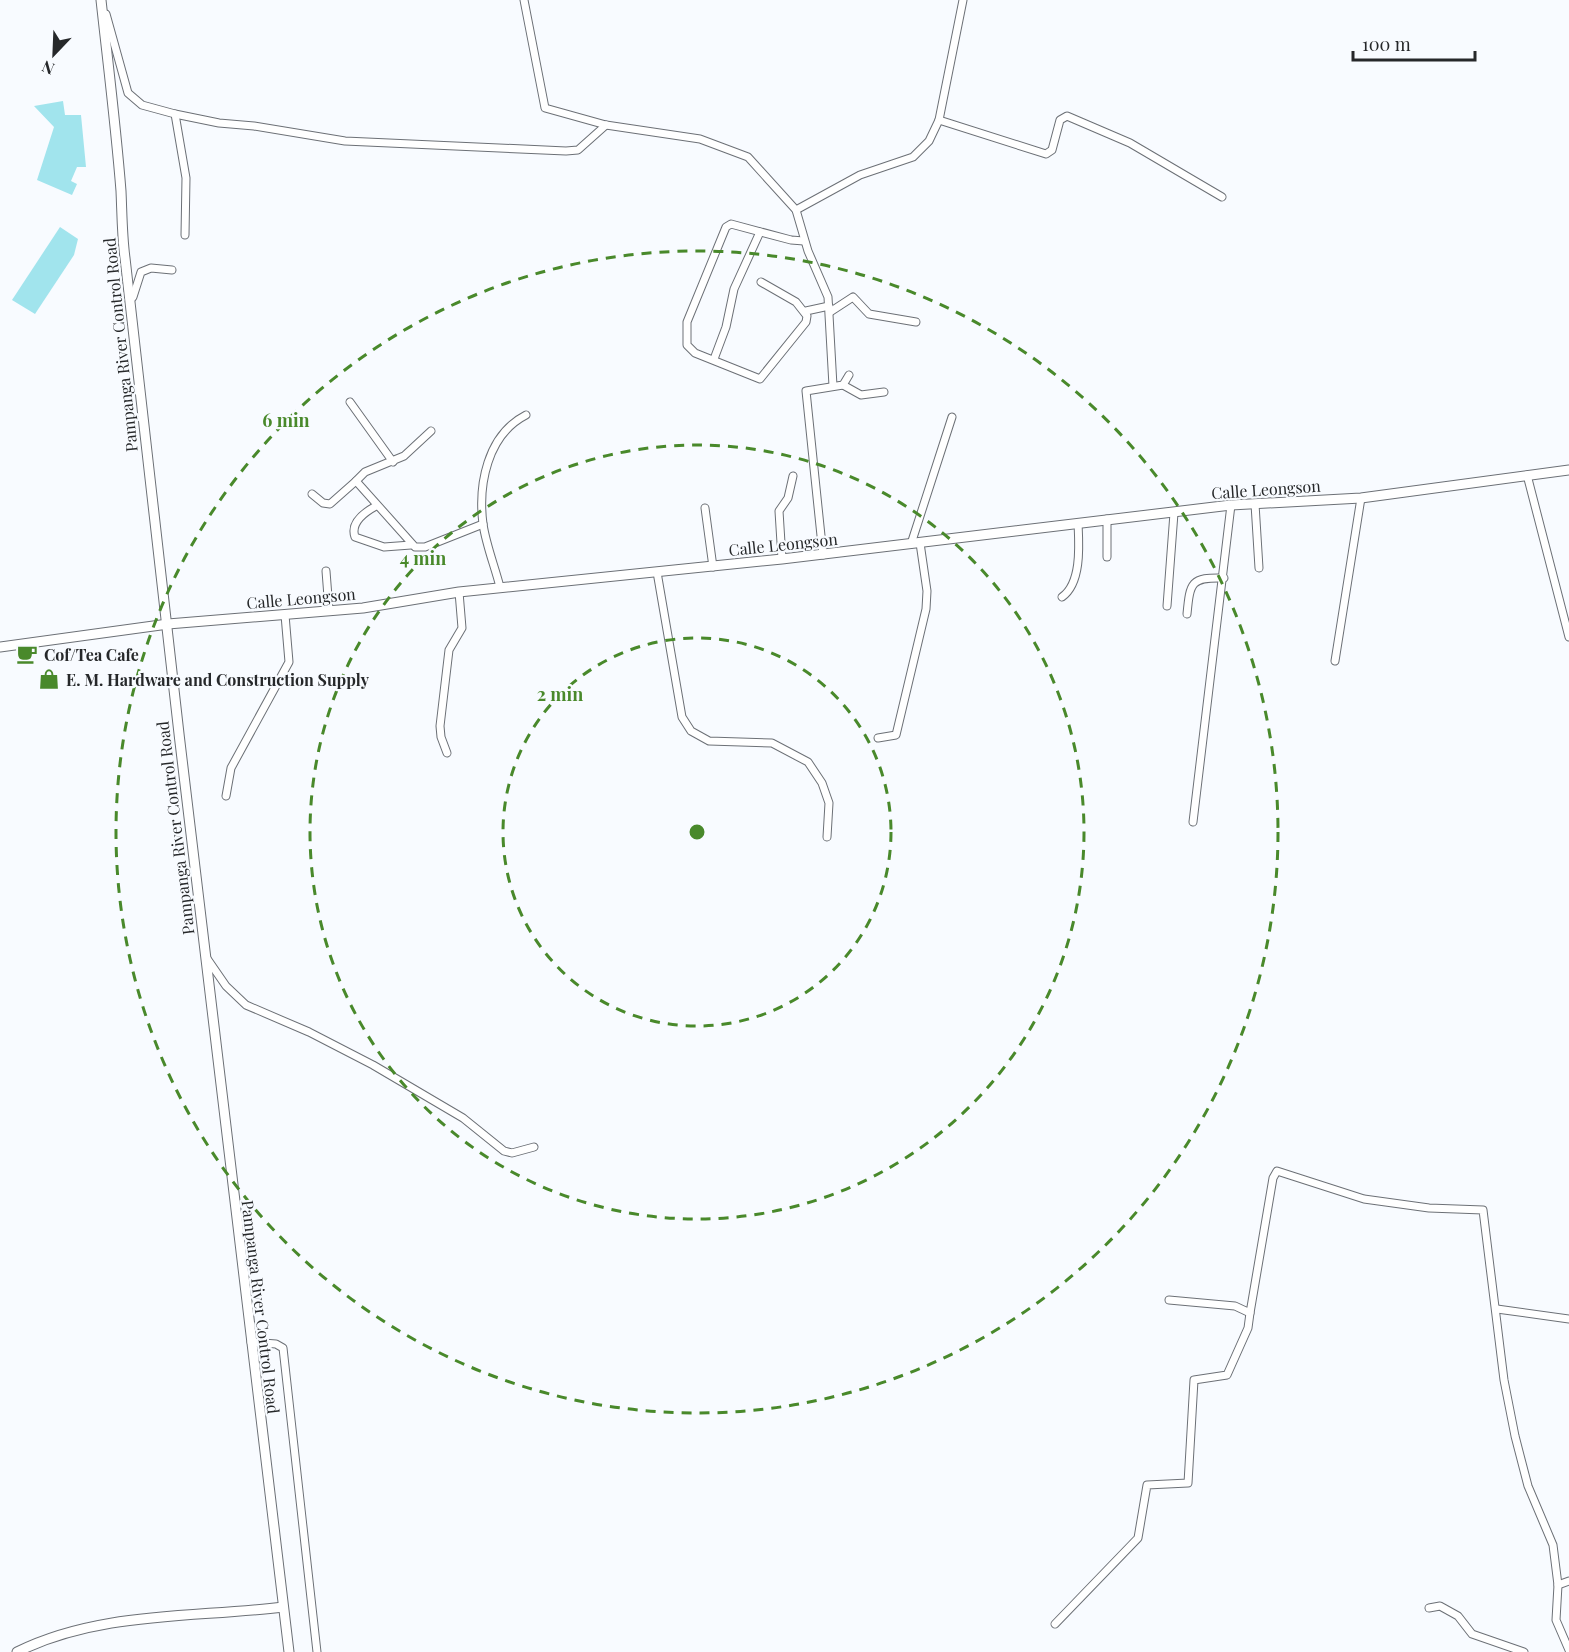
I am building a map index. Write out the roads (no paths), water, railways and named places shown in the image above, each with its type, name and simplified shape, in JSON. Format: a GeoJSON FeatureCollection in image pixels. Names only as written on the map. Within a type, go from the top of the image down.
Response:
{"type":"FeatureCollection","features":[{"type":"Feature","properties":{"kind":"street"},"geometry":{"type":"LineString","coordinates":[[102,0],[128,93],[142,105],[175,114],[219,123],[254,126],[345,141],[566,151],[578,150],[606,125]]}},
{"type":"Feature","properties":{"kind":"street","name":"Pampanga River Control Road"},"geometry":{"type":"LineString","coordinates":[[102,0],[130,300],[168,624],[184,797],[206,957],[233,1211],[289,1652]]}},
{"type":"Feature","properties":{"kind":"street"},"geometry":{"type":"LineString","coordinates":[[524,0],[543,107],[606,125],[700,140],[748,157],[796,210],[804,241],[830,309],[833,386]]}},
{"type":"Feature","properties":{"kind":"street"},"geometry":{"type":"LineString","coordinates":[[796,210],[860,175],[913,157],[929,141],[939,120],[963,0]]}},
{"type":"Feature","properties":{"kind":"street"},"geometry":{"type":"LineString","coordinates":[[175,114],[186,178],[185,235]]}},
{"type":"Feature","properties":{"kind":"street"},"geometry":{"type":"LineString","coordinates":[[939,120],[1046,154],[1052,150],[1060,120],[1067,116],[1130,143],[1222,197]]}},
{"type":"Feature","properties":{"kind":"street"},"geometry":{"type":"LineString","coordinates":[[804,241],[731,224],[726,227],[687,322],[687,345],[695,352],[760,379],[806,321],[806,311]]}},
{"type":"Feature","properties":{"kind":"street"},"geometry":{"type":"LineString","coordinates":[[714,359],[728,320],[734,289],[760,232]]}},
{"type":"Feature","properties":{"kind":"street"},"geometry":{"type":"LineString","coordinates":[[130,300],[134,297],[141,272],[151,268],[172,270]]}},
{"type":"Feature","properties":{"kind":"street"},"geometry":{"type":"LineString","coordinates":[[761,282],[796,302],[806,311],[830,309],[853,297],[866,313],[916,322]]}},
{"type":"Feature","properties":{"kind":"street"},"geometry":{"type":"LineString","coordinates":[[843,385],[849,375]]}},
{"type":"Feature","properties":{"kind":"street"},"geometry":{"type":"LineString","coordinates":[[823,555],[806,391],[843,385],[861,395],[884,392]]}},
{"type":"Feature","properties":{"kind":"street"},"geometry":{"type":"LineString","coordinates":[[350,402],[393,462]]}},
{"type":"Feature","properties":{"kind":"street"},"geometry":{"type":"LineString","coordinates":[[500,587],[483,524],[482,490],[491,453],[503,431],[512,422],[526,415]]}},
{"type":"Feature","properties":{"kind":"street"},"geometry":{"type":"LineString","coordinates":[[878,738],[893,737],[899,729],[918,647],[927,591],[915,544],[952,417]]}},
{"type":"Feature","properties":{"kind":"street"},"geometry":{"type":"LineString","coordinates":[[312,494],[323,503],[330,504],[364,472],[404,456],[431,430]]}},
{"type":"Feature","properties":{"kind":"street","name":"Calle Leongson"},"geometry":{"type":"LineString","coordinates":[[0,647],[168,624],[363,608],[500,587],[823,555],[1231,505],[1361,498],[1569,470]]}},
{"type":"Feature","properties":{"kind":"street"},"geometry":{"type":"LineString","coordinates":[[782,559],[779,514],[788,498],[793,476]]}},
{"type":"Feature","properties":{"kind":"street"},"geometry":{"type":"LineString","coordinates":[[1527,476],[1569,637]]}},
{"type":"Feature","properties":{"kind":"street"},"geometry":{"type":"LineString","coordinates":[[356,481],[411,545]]}},
{"type":"Feature","properties":{"kind":"street"},"geometry":{"type":"LineString","coordinates":[[1335,661],[1361,498]]}},
{"type":"Feature","properties":{"kind":"street"},"geometry":{"type":"LineString","coordinates":[[1255,504],[1259,567]]}},
{"type":"Feature","properties":{"kind":"street"},"geometry":{"type":"LineString","coordinates":[[1193,822],[1231,505]]}},
{"type":"Feature","properties":{"kind":"street"},"geometry":{"type":"LineString","coordinates":[[376,506],[357,522],[353,530],[355,537],[384,546],[425,547],[483,524]]}},
{"type":"Feature","properties":{"kind":"street"},"geometry":{"type":"LineString","coordinates":[[705,508],[713,567]]}},
{"type":"Feature","properties":{"kind":"street"},"geometry":{"type":"LineString","coordinates":[[1167,606],[1174,513]]}},
{"type":"Feature","properties":{"kind":"street"},"geometry":{"type":"LineString","coordinates":[[1107,519],[1107,557]]}},
{"type":"Feature","properties":{"kind":"street"},"geometry":{"type":"LineString","coordinates":[[1062,597],[1068,593],[1073,582],[1077,560],[1078,523]]}},
{"type":"Feature","properties":{"kind":"street"},"geometry":{"type":"LineString","coordinates":[[326,571],[329,610]]}},
{"type":"Feature","properties":{"kind":"street"},"geometry":{"type":"LineString","coordinates":[[657,572],[676,685],[686,724],[691,731],[709,741],[772,743],[808,762],[822,783],[829,803],[827,837]]}},
{"type":"Feature","properties":{"kind":"street"},"geometry":{"type":"LineString","coordinates":[[1187,614],[1188,594],[1195,581],[1201,578],[1224,578]]}},
{"type":"Feature","properties":{"kind":"street"},"geometry":{"type":"LineString","coordinates":[[447,753],[440,726],[449,650],[462,628],[459,592]]}},
{"type":"Feature","properties":{"kind":"street"},"geometry":{"type":"LineString","coordinates":[[226,796],[231,768],[289,662],[285,615]]}},
{"type":"Feature","properties":{"kind":"street"},"geometry":{"type":"LineString","coordinates":[[206,957],[226,986],[246,1005],[309,1032],[373,1065],[463,1118],[504,1151],[512,1153],[534,1147]]}},
{"type":"Feature","properties":{"kind":"street"},"geometry":{"type":"LineString","coordinates":[[1055,1624],[1138,1538],[1147,1485],[1188,1484],[1194,1380],[1227,1375],[1248,1328],[1273,1178],[1277,1172],[1282,1171],[1332,1191],[1364,1199],[1429,1208],[1483,1210],[1504,1380],[1528,1486],[1550,1534],[1558,1585],[1556,1620],[1569,1650]]}},
{"type":"Feature","properties":{"kind":"street"},"geometry":{"type":"LineString","coordinates":[[1169,1300],[1235,1305],[1250,1313]]}},
{"type":"Feature","properties":{"kind":"street"},"geometry":{"type":"LineString","coordinates":[[1497,1309],[1569,1319]]}},
{"type":"Feature","properties":{"kind":"street"},"geometry":{"type":"LineString","coordinates":[[251,1342],[276,1344],[283,1348],[317,1652]]}},
{"type":"Feature","properties":{"kind":"street"},"geometry":{"type":"LineString","coordinates":[[1558,1585],[1569,1581]]}},
{"type":"Feature","properties":{"kind":"street"},"geometry":{"type":"LineString","coordinates":[[1429,1608],[1440,1606],[1458,1616],[1472,1634],[1524,1652]]}},
{"type":"Feature","properties":{"kind":"street"},"geometry":{"type":"LineString","coordinates":[[17,1652],[68,1631],[108,1623],[283,1607]]}},
{"type":"Feature","properties":{"kind":"water"},"geometry":{"type":"Polygon","coordinates":[[[63,101],[65,115],[81,115],[86,167],[77,167],[71,181],[77,184],[72,195],[37,180],[54,127],[34,106],[63,101]]]}},
{"type":"Feature","properties":{"kind":"water"},"geometry":{"type":"Polygon","coordinates":[[[60,227],[78,239],[74,255],[35,314],[12,300],[60,227]]]}},
{"type":"Feature","properties":{"kind":"place","name":"Cof/Tea Cafe"},"geometry":{"type":"Point","coordinates":[27,654]}},
{"type":"Feature","properties":{"kind":"place","name":"E. M. Hardware and Construction Supply"},"geometry":{"type":"Point","coordinates":[49,679]}}]}
